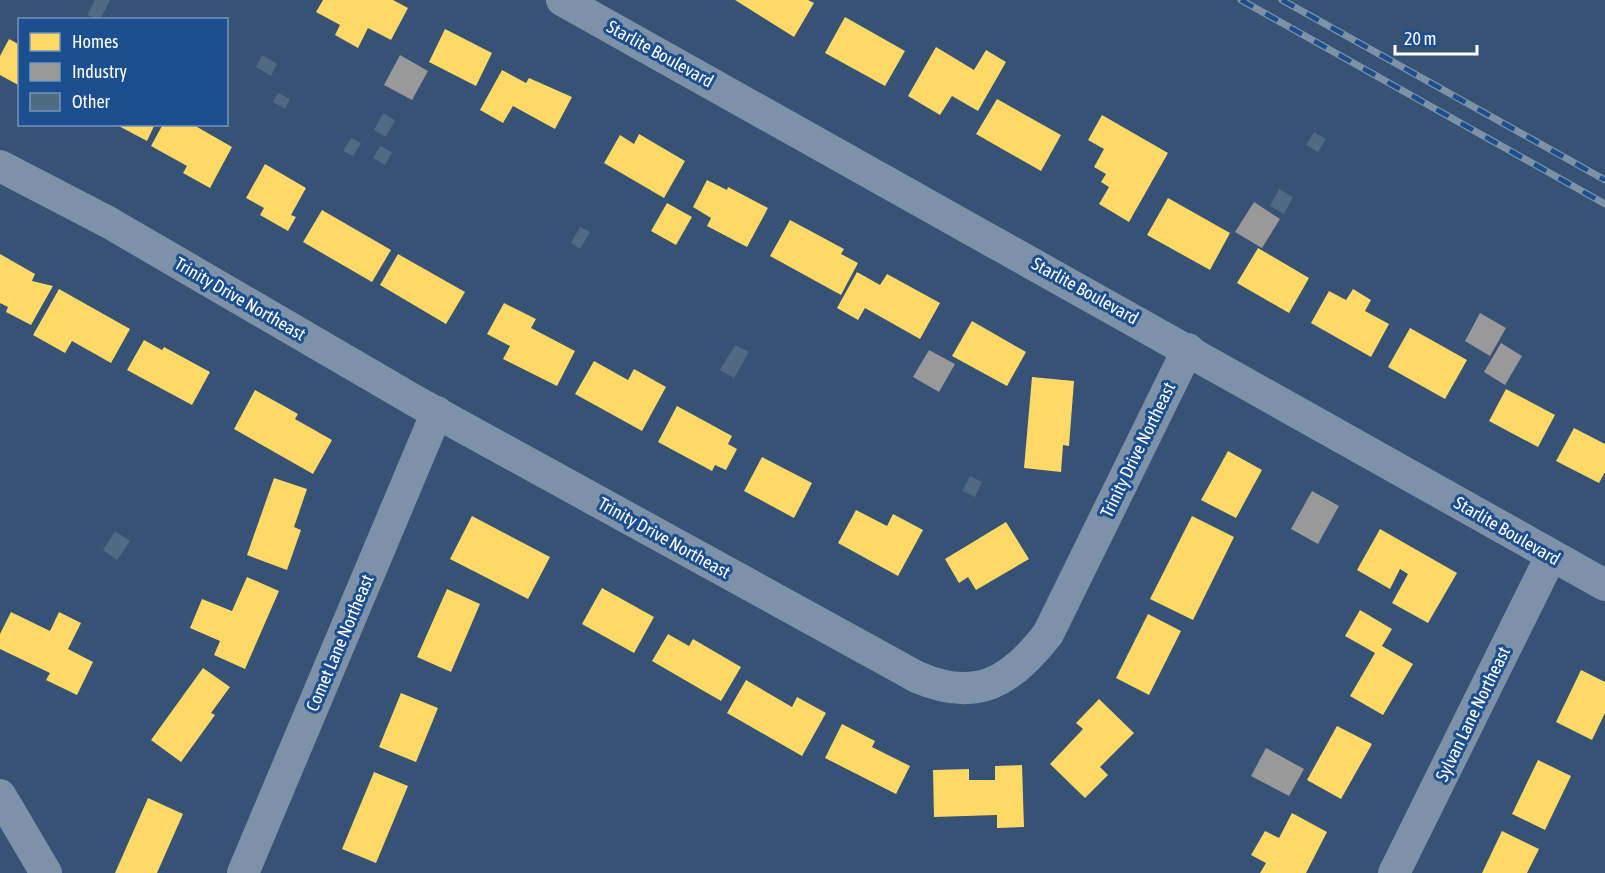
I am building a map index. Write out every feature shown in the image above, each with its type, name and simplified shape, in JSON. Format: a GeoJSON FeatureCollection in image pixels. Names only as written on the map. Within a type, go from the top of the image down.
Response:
{"type":"FeatureCollection","features":[{"type":"Feature","properties":{"kind":"street","name":"Starlite Boulevard"},"geometry":{"type":"LineString","coordinates":[[562,0],[1188,349],[1605,585]]}},
{"type":"Feature","properties":{"kind":"street","name":"Trinity Drive Northeast"},"geometry":{"type":"LineString","coordinates":[[0,166],[108,222],[436,412],[916,677],[940,688],[970,689],[1001,680],[1027,661],[1048,634],[1188,349]]}},
{"type":"Feature","properties":{"kind":"street","name":"Comet Lane Northeast"},"geometry":{"type":"LineString","coordinates":[[243,873],[436,412]]}},
{"type":"Feature","properties":{"kind":"street","name":"Sylvan Lane Northeast"},"geometry":{"type":"LineString","coordinates":[[1394,873],[1551,556]]}},
{"type":"Feature","properties":{"kind":"street"},"geometry":{"type":"LineString","coordinates":[[0,795],[46,873]]}},
{"type":"Feature","properties":{"kind":"building: Homes"},"geometry":{"type":"Polygon","coordinates":[[[323,0],[393,0],[408,8],[391,40],[368,28],[358,48],[335,35],[340,25],[316,12],[323,0]]]}},
{"type":"Feature","properties":{"kind":"building: Homes"},"geometry":{"type":"Polygon","coordinates":[[[735,0],[808,0],[814,3],[794,37],[735,0]]]}},
{"type":"Feature","properties":{"kind":"building: Homes"},"geometry":{"type":"Polygon","coordinates":[[[845,17],[905,51],[885,86],[825,53],[845,17]]]}},
{"type":"Feature","properties":{"kind":"building: Homes"},"geometry":{"type":"Polygon","coordinates":[[[445,29],[492,53],[476,86],[429,62],[445,29]]]}},
{"type":"Feature","properties":{"kind":"building: Homes"},"geometry":{"type":"Polygon","coordinates":[[[9,39],[18,44],[18,85],[0,75],[0,56],[9,39]]]}},
{"type":"Feature","properties":{"kind":"building: Homes"},"geometry":{"type":"Polygon","coordinates":[[[936,47],[974,70],[986,50],[1006,62],[978,111],[952,96],[940,115],[908,96],[936,47]]]}},
{"type":"Feature","properties":{"kind":"building: Homes"},"geometry":{"type":"Polygon","coordinates":[[[502,70],[526,83],[529,78],[572,97],[555,129],[513,106],[503,123],[480,110],[502,70]]]}},
{"type":"Feature","properties":{"kind":"building: Homes"},"geometry":{"type":"Polygon","coordinates":[[[997,99],[1061,135],[1041,171],[976,134],[997,99]]]}},
{"type":"Feature","properties":{"kind":"building: Homes"},"geometry":{"type":"Polygon","coordinates":[[[1102,115],[1168,153],[1129,222],[1099,204],[1109,187],[1101,182],[1106,174],[1094,167],[1104,149],[1088,140],[1102,115]]]}},
{"type":"Feature","properties":{"kind":"building: Homes"},"geometry":{"type":"Polygon","coordinates":[[[119,126],[154,126],[147,141],[119,126]]]}},
{"type":"Feature","properties":{"kind":"building: Homes"},"geometry":{"type":"Polygon","coordinates":[[[162,126],[195,126],[232,147],[210,188],[183,173],[187,166],[151,146],[162,126]]]}},
{"type":"Feature","properties":{"kind":"building: Homes"},"geometry":{"type":"Polygon","coordinates":[[[639,134],[685,161],[664,198],[604,163],[620,135],[634,144],[639,134]]]}},
{"type":"Feature","properties":{"kind":"building: Homes"},"geometry":{"type":"Polygon","coordinates":[[[265,164],[306,188],[291,215],[296,217],[288,231],[260,215],[264,208],[246,198],[265,164]]]}},
{"type":"Feature","properties":{"kind":"building: Homes"},"geometry":{"type":"Polygon","coordinates":[[[707,180],[727,190],[728,187],[768,208],[747,247],[707,226],[711,218],[693,207],[707,180]]]}},
{"type":"Feature","properties":{"kind":"building: Homes"},"geometry":{"type":"Polygon","coordinates":[[[1168,198],[1230,233],[1210,270],[1147,235],[1168,198]]]}},
{"type":"Feature","properties":{"kind":"building: Homes"},"geometry":{"type":"Polygon","coordinates":[[[667,203],[692,217],[676,245],[651,231],[667,203]]]}},
{"type":"Feature","properties":{"kind":"building: Homes"},"geometry":{"type":"Polygon","coordinates":[[[322,210],[391,250],[372,282],[303,242],[322,210]]]}},
{"type":"Feature","properties":{"kind":"building: Homes"},"geometry":{"type":"Polygon","coordinates":[[[790,220],[844,249],[841,254],[858,263],[841,295],[770,256],[790,220]]]}},
{"type":"Feature","properties":{"kind":"building: Homes"},"geometry":{"type":"Polygon","coordinates":[[[1258,248],[1309,278],[1289,313],[1237,283],[1258,248]]]}},
{"type":"Feature","properties":{"kind":"building: Homes"},"geometry":{"type":"Polygon","coordinates":[[[0,254],[35,274],[32,281],[53,286],[31,325],[6,312],[8,307],[0,303],[0,254]]]}},
{"type":"Feature","properties":{"kind":"building: Homes"},"geometry":{"type":"Polygon","coordinates":[[[398,254],[465,292],[446,324],[380,285],[398,254]]]}},
{"type":"Feature","properties":{"kind":"building: Homes"},"geometry":{"type":"Polygon","coordinates":[[[857,272],[880,285],[887,274],[940,303],[920,339],[865,308],[858,320],[837,308],[857,272]]]}},
{"type":"Feature","properties":{"kind":"building: Homes"},"geometry":{"type":"Polygon","coordinates":[[[59,289],[130,329],[111,363],[72,341],[65,353],[33,335],[59,289]]]}},
{"type":"Feature","properties":{"kind":"building: Homes"},"geometry":{"type":"Polygon","coordinates":[[[1353,289],[1371,300],[1365,311],[1389,324],[1371,357],[1311,323],[1329,291],[1346,300],[1353,289]]]}},
{"type":"Feature","properties":{"kind":"building: Homes"},"geometry":{"type":"Polygon","coordinates":[[[504,303],[536,319],[531,328],[575,351],[557,386],[503,359],[510,346],[487,334],[504,303]]]}},
{"type":"Feature","properties":{"kind":"building: Homes"},"geometry":{"type":"Polygon","coordinates":[[[972,321],[1026,352],[1007,386],[952,356],[972,321]]]}},
{"type":"Feature","properties":{"kind":"building: Homes"},"geometry":{"type":"Polygon","coordinates":[[[1410,328],[1467,360],[1445,399],[1388,367],[1410,328]]]}},
{"type":"Feature","properties":{"kind":"building: Homes"},"geometry":{"type":"Polygon","coordinates":[[[144,340],[162,350],[164,347],[210,372],[192,405],[127,370],[144,340]]]}},
{"type":"Feature","properties":{"kind":"building: Homes"},"geometry":{"type":"Polygon","coordinates":[[[594,361],[628,380],[634,369],[666,387],[642,431],[575,394],[594,361]]]}},
{"type":"Feature","properties":{"kind":"building: Homes"},"geometry":{"type":"Polygon","coordinates":[[[1032,377],[1074,381],[1069,446],[1063,445],[1061,472],[1024,468],[1032,377]]]}},
{"type":"Feature","properties":{"kind":"building: Homes"},"geometry":{"type":"Polygon","coordinates":[[[1506,389],[1555,415],[1538,447],[1489,421],[1506,389]]]}},
{"type":"Feature","properties":{"kind":"building: Homes"},"geometry":{"type":"Polygon","coordinates":[[[255,390],[298,414],[295,419],[332,440],[313,474],[234,429],[255,390]]]}},
{"type":"Feature","properties":{"kind":"building: Homes"},"geometry":{"type":"Polygon","coordinates":[[[677,406],[732,436],[728,444],[737,449],[726,470],[715,465],[712,471],[658,442],[677,406]]]}},
{"type":"Feature","properties":{"kind":"building: Homes"},"geometry":{"type":"Polygon","coordinates":[[[1574,428],[1605,444],[1605,472],[1599,483],[1556,461],[1574,428]]]}},
{"type":"Feature","properties":{"kind":"building: Homes"},"geometry":{"type":"Polygon","coordinates":[[[1228,451],[1262,470],[1236,518],[1201,500],[1228,451]]]}},
{"type":"Feature","properties":{"kind":"building: Homes"},"geometry":{"type":"Polygon","coordinates":[[[762,457],[812,483],[794,518],[744,491],[762,457]]]}},
{"type":"Feature","properties":{"kind":"building: Homes"},"geometry":{"type":"Polygon","coordinates":[[[274,478],[307,489],[294,527],[301,530],[287,570],[247,555],[274,478]]]}},
{"type":"Feature","properties":{"kind":"building: Homes"},"geometry":{"type":"Polygon","coordinates":[[[856,510],[887,526],[893,514],[923,530],[898,576],[838,543],[856,510]]]}},
{"type":"Feature","properties":{"kind":"building: Homes"},"geometry":{"type":"Polygon","coordinates":[[[472,516],[550,557],[528,599],[450,559],[472,516]]]}},
{"type":"Feature","properties":{"kind":"building: Homes"},"geometry":{"type":"Polygon","coordinates":[[[1192,516],[1234,537],[1193,620],[1150,599],[1192,516]]]}},
{"type":"Feature","properties":{"kind":"building: Homes"},"geometry":{"type":"Polygon","coordinates":[[[1006,522],[1029,559],[976,590],[968,577],[959,583],[945,559],[1006,522]]]}},
{"type":"Feature","properties":{"kind":"building: Homes"},"geometry":{"type":"Polygon","coordinates":[[[1380,529],[1457,573],[1428,623],[1392,603],[1408,574],[1400,569],[1390,589],[1357,570],[1380,529]]]}},
{"type":"Feature","properties":{"kind":"building: Homes"},"geometry":{"type":"Polygon","coordinates":[[[247,577],[279,591],[245,669],[214,655],[220,641],[190,628],[202,599],[232,611],[247,577]]]}},
{"type":"Feature","properties":{"kind":"building: Homes"},"geometry":{"type":"Polygon","coordinates":[[[602,588],[654,617],[634,653],[582,624],[602,588]]]}},
{"type":"Feature","properties":{"kind":"building: Homes"},"geometry":{"type":"Polygon","coordinates":[[[447,589],[480,604],[451,672],[417,657],[447,589]]]}},
{"type":"Feature","properties":{"kind":"building: Homes"},"geometry":{"type":"Polygon","coordinates":[[[1360,610],[1392,629],[1382,646],[1413,664],[1383,715],[1350,696],[1375,653],[1345,636],[1360,610]]]}},
{"type":"Feature","properties":{"kind":"building: Homes"},"geometry":{"type":"Polygon","coordinates":[[[11,612],[50,631],[59,612],[81,623],[68,649],[93,662],[77,695],[46,680],[50,673],[0,649],[0,634],[11,612]]]}},
{"type":"Feature","properties":{"kind":"building: Homes"},"geometry":{"type":"Polygon","coordinates":[[[1148,614],[1181,631],[1149,695],[1116,678],[1148,614]]]}},
{"type":"Feature","properties":{"kind":"building: Homes"},"geometry":{"type":"Polygon","coordinates":[[[668,634],[689,646],[693,639],[741,667],[721,701],[652,661],[668,634]]]}},
{"type":"Feature","properties":{"kind":"building: Homes"},"geometry":{"type":"Polygon","coordinates":[[[203,668],[230,687],[211,713],[215,715],[181,762],[151,740],[203,668]]]}},
{"type":"Feature","properties":{"kind":"building: Homes"},"geometry":{"type":"Polygon","coordinates":[[[1581,670],[1605,682],[1605,713],[1592,740],[1556,722],[1581,670]]]}},
{"type":"Feature","properties":{"kind":"building: Homes"},"geometry":{"type":"Polygon","coordinates":[[[746,680],[792,707],[797,697],[826,713],[802,756],[727,713],[746,680]]]}},
{"type":"Feature","properties":{"kind":"building: Homes"},"geometry":{"type":"Polygon","coordinates":[[[401,693],[438,708],[416,762],[379,747],[401,693]]]}},
{"type":"Feature","properties":{"kind":"building: Homes"},"geometry":{"type":"Polygon","coordinates":[[[1099,699],[1134,733],[1100,767],[1108,775],[1085,798],[1050,764],[1083,729],[1076,723],[1099,699]]]}},
{"type":"Feature","properties":{"kind":"building: Homes"},"geometry":{"type":"Polygon","coordinates":[[[842,724],[875,741],[872,747],[910,766],[896,794],[825,758],[842,724]]]}},
{"type":"Feature","properties":{"kind":"building: Homes"},"geometry":{"type":"Polygon","coordinates":[[[1337,726],[1372,744],[1341,799],[1307,780],[1337,726]]]}},
{"type":"Feature","properties":{"kind":"building: Homes"},"geometry":{"type":"Polygon","coordinates":[[[1538,760],[1571,776],[1545,830],[1512,814],[1538,760]]]}},
{"type":"Feature","properties":{"kind":"building: Homes"},"geometry":{"type":"Polygon","coordinates":[[[1022,765],[1024,827],[997,828],[997,815],[934,817],[933,770],[969,769],[969,780],[995,780],[995,766],[1022,765]]]}},
{"type":"Feature","properties":{"kind":"building: Homes"},"geometry":{"type":"Polygon","coordinates":[[[374,772],[408,786],[376,863],[342,849],[374,772]]]}},
{"type":"Feature","properties":{"kind":"building: Homes"},"geometry":{"type":"Polygon","coordinates":[[[148,798],[183,814],[157,873],[115,873],[148,798]]]}},
{"type":"Feature","properties":{"kind":"building: Homes"},"geometry":{"type":"Polygon","coordinates":[[[1292,813],[1327,832],[1306,873],[1260,873],[1266,863],[1251,855],[1265,831],[1279,838],[1292,813]]]}},
{"type":"Feature","properties":{"kind":"building: Homes"},"geometry":{"type":"Polygon","coordinates":[[[1502,831],[1539,849],[1527,873],[1482,873],[1502,831]]]}},
{"type":"Feature","properties":{"kind":"building: Industry"},"geometry":{"type":"Polygon","coordinates":[[[400,55],[428,71],[412,100],[384,85],[400,55]]]}},
{"type":"Feature","properties":{"kind":"building: Industry"},"geometry":{"type":"Polygon","coordinates":[[[1254,202],[1280,219],[1262,248],[1235,232],[1254,202]]]}},
{"type":"Feature","properties":{"kind":"building: Industry"},"geometry":{"type":"Polygon","coordinates":[[[1480,313],[1506,328],[1490,356],[1465,341],[1480,313]]]}},
{"type":"Feature","properties":{"kind":"building: Industry"},"geometry":{"type":"Polygon","coordinates":[[[1501,343],[1522,356],[1505,385],[1484,372],[1501,343]]]}},
{"type":"Feature","properties":{"kind":"building: Industry"},"geometry":{"type":"Polygon","coordinates":[[[929,350],[955,364],[939,392],[913,377],[929,350]]]}},
{"type":"Feature","properties":{"kind":"building: Industry"},"geometry":{"type":"Polygon","coordinates":[[[1312,491],[1339,506],[1318,544],[1291,529],[1312,491]]]}},
{"type":"Feature","properties":{"kind":"building: Industry"},"geometry":{"type":"Polygon","coordinates":[[[1266,748],[1304,769],[1289,796],[1251,776],[1266,748]]]}},
{"type":"Feature","properties":{"kind":"building: Other"},"geometry":{"type":"Polygon","coordinates":[[[95,0],[110,0],[101,18],[87,15],[95,0]]]}},
{"type":"Feature","properties":{"kind":"building: Other"},"geometry":{"type":"Polygon","coordinates":[[[262,55],[277,64],[271,76],[256,67],[262,55]]]}},
{"type":"Feature","properties":{"kind":"building: Other"},"geometry":{"type":"Polygon","coordinates":[[[278,93],[290,99],[285,109],[273,102],[278,93]]]}},
{"type":"Feature","properties":{"kind":"building: Other"},"geometry":{"type":"Polygon","coordinates":[[[383,113],[395,120],[386,137],[374,130],[383,113]]]}},
{"type":"Feature","properties":{"kind":"building: Other"},"geometry":{"type":"Polygon","coordinates":[[[1314,132],[1326,139],[1318,152],[1306,145],[1314,132]]]}},
{"type":"Feature","properties":{"kind":"building: Other"},"geometry":{"type":"Polygon","coordinates":[[[351,138],[361,143],[353,156],[343,151],[351,138]]]}},
{"type":"Feature","properties":{"kind":"building: Other"},"geometry":{"type":"Polygon","coordinates":[[[380,146],[392,152],[385,165],[373,158],[380,146]]]}},
{"type":"Feature","properties":{"kind":"building: Other"},"geometry":{"type":"Polygon","coordinates":[[[1279,189],[1293,197],[1284,214],[1270,206],[1279,189]]]}},
{"type":"Feature","properties":{"kind":"building: Other"},"geometry":{"type":"Polygon","coordinates":[[[580,227],[590,232],[580,249],[571,243],[580,227]]]}},
{"type":"Feature","properties":{"kind":"building: Other"},"geometry":{"type":"Polygon","coordinates":[[[735,345],[749,352],[734,378],[720,370],[735,345]]]}},
{"type":"Feature","properties":{"kind":"building: Other"},"geometry":{"type":"Polygon","coordinates":[[[970,476],[982,482],[975,497],[962,491],[970,476]]]}},
{"type":"Feature","properties":{"kind":"building: Other"},"geometry":{"type":"Polygon","coordinates":[[[115,531],[130,541],[117,560],[103,550],[115,531]]]}},
{"type":"Feature","properties":{"kind":"railway"},"geometry":{"type":"LineString","coordinates":[[1241,0],[1605,204]]}},
{"type":"Feature","properties":{"kind":"railway"},"geometry":{"type":"LineString","coordinates":[[1282,0],[1605,180]]}}]}
